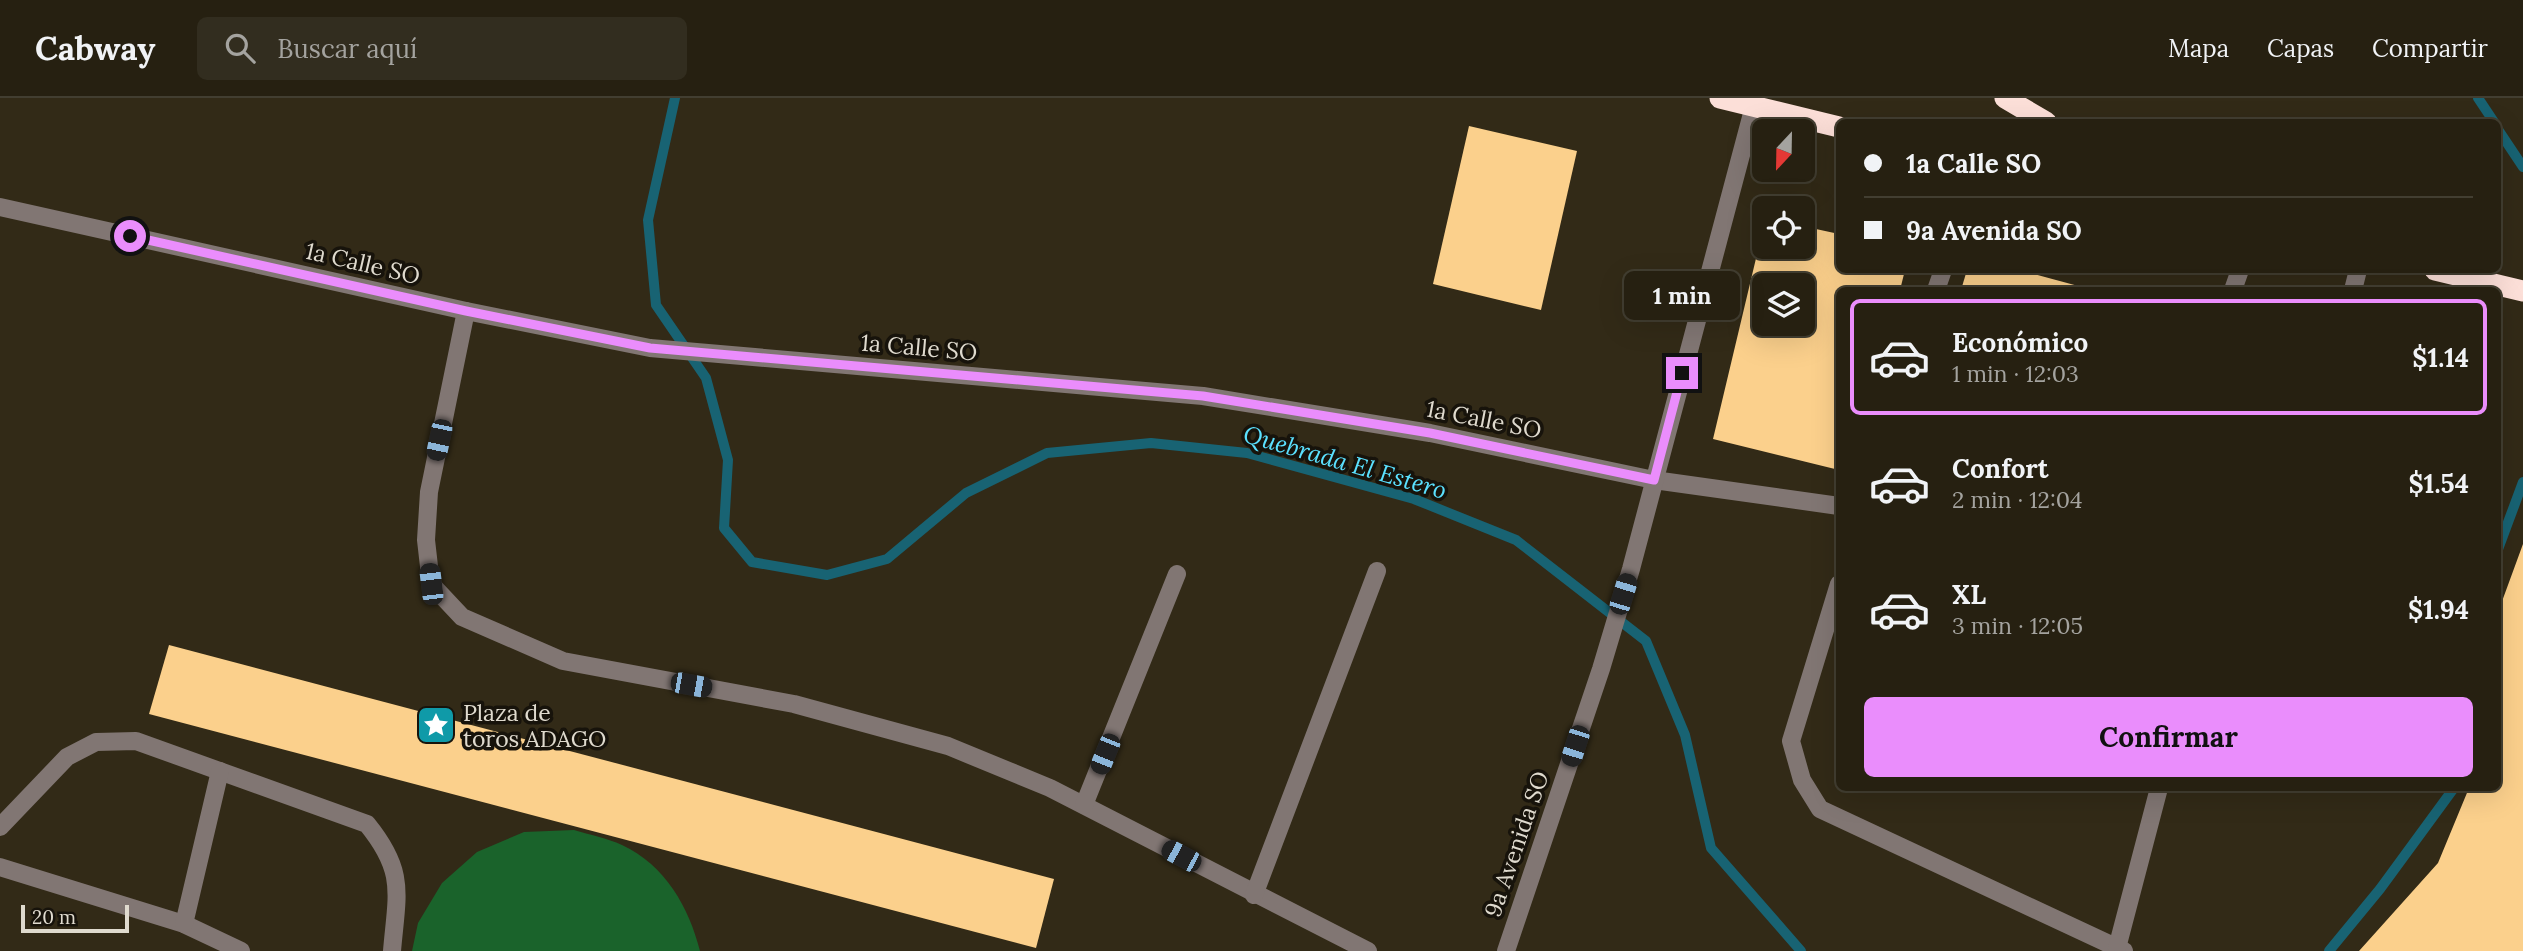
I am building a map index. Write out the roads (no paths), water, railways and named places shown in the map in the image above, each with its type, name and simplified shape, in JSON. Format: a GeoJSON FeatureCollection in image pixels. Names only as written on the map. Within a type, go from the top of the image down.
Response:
{"type":"FeatureCollection","features":[{"type":"Feature","properties":{"kind":"highway"},"geometry":{"type":"LineString","coordinates":[[1720,98],[1836,126]]}},
{"type":"Feature","properties":{"kind":"highway"},"geometry":{"type":"LineString","coordinates":[[2005,98],[2041,119]]}},
{"type":"Feature","properties":{"kind":"highway"},"geometry":{"type":"LineString","coordinates":[[2447,273],[2500,287]]}},
{"type":"Feature","properties":{"kind":"street","name":"9a Avenida SO"},"geometry":{"type":"LineString","coordinates":[[1506,951],[1601,670],[1631,569],[1754,106]]}},
{"type":"Feature","properties":{"kind":"street","name":"1a Calle SO"},"geometry":{"type":"LineString","coordinates":[[0,207],[466,311],[650,348],[1203,396],[1430,433],[1654,480],[1836,506]]}},
{"type":"Feature","properties":{"kind":"street"},"geometry":{"type":"LineString","coordinates":[[466,311],[429,492],[426,540],[431,584],[462,617],[563,661],[794,704],[948,746],[1050,788],[1254,895],[1368,951]]}},
{"type":"Feature","properties":{"kind":"street"},"geometry":{"type":"LineString","coordinates":[[1254,895],[1377,571]]}},
{"type":"Feature","properties":{"kind":"street"},"geometry":{"type":"LineString","coordinates":[[1084,805],[1177,574]]}},
{"type":"Feature","properties":{"kind":"street"},"geometry":{"type":"LineString","coordinates":[[1836,594],[1791,741],[1802,780],[1820,809],[2120,949],[2158,791]]}},
{"type":"Feature","properties":{"kind":"street"},"geometry":{"type":"LineString","coordinates":[[0,828],[67,757],[96,742],[136,741],[367,824],[387,849],[397,883],[392,951]]}},
{"type":"Feature","properties":{"kind":"street"},"geometry":{"type":"LineString","coordinates":[[184,924],[220,771]]}},
{"type":"Feature","properties":{"kind":"street"},"geometry":{"type":"LineString","coordinates":[[0,867],[184,924],[241,951]]}},
{"type":"Feature","properties":{"kind":"waterway","name":"Quebrada El Estero"},"geometry":{"type":"LineString","coordinates":[[675,98],[648,220],[656,305],[706,378],[728,460],[724,528],[752,562],[827,575],[887,559],[966,493],[1047,453],[1151,443],[1247,453],[1414,499],[1516,540],[1646,641],[1685,735],[1711,848],[1801,951]]}},
{"type":"Feature","properties":{"kind":"waterway"},"geometry":{"type":"LineString","coordinates":[[2478,98],[2492,119]]}},
{"type":"Feature","properties":{"kind":"waterway"},"geometry":{"type":"LineString","coordinates":[[2501,134],[2523,167]]}},
{"type":"Feature","properties":{"kind":"waterway"},"geometry":{"type":"LineString","coordinates":[[2501,541],[2523,482]]}},
{"type":"Feature","properties":{"kind":"waterway"},"geometry":{"type":"LineString","coordinates":[[2329,951],[2380,889],[2452,791]]}},
{"type":"Feature","properties":{"kind":"place","name":"Plaza de toros ADAGO"},"geometry":{"type":"Point","coordinates":[436,725]}}]}
